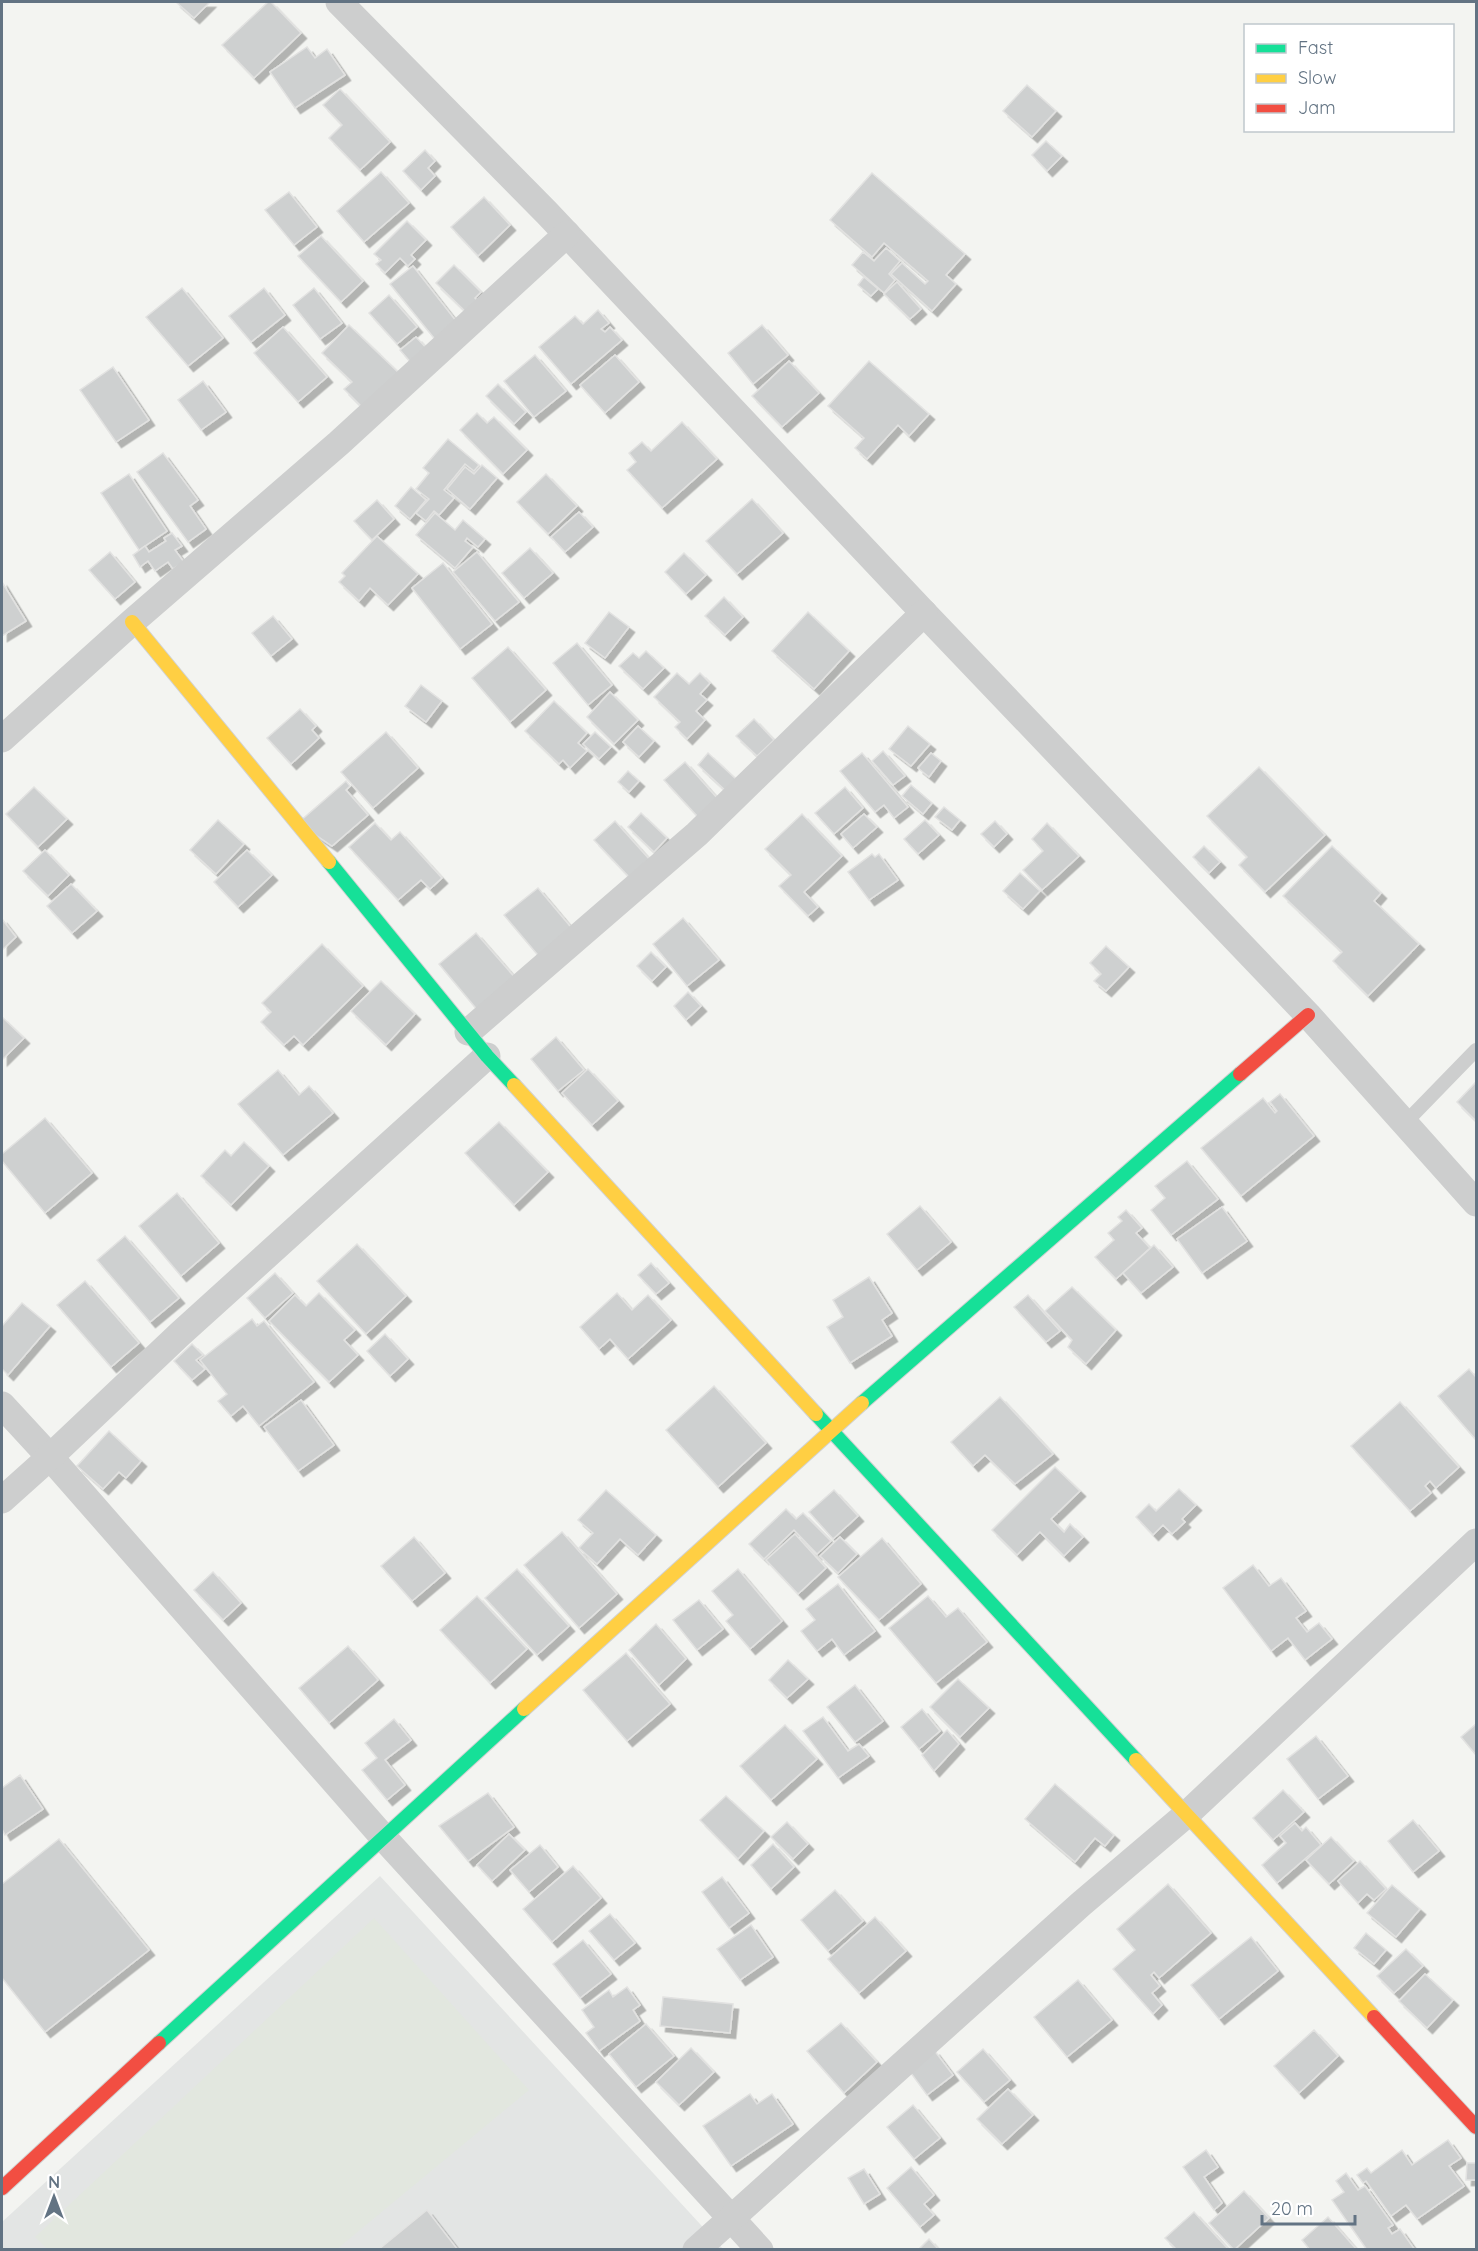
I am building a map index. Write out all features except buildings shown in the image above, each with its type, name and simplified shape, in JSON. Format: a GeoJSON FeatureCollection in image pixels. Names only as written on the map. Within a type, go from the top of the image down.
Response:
{"type":"FeatureCollection","features":[{"type":"Feature","properties":{"kind":"street"},"geometry":{"type":"LineString","coordinates":[[339,2],[567,234],[924,613],[1308,1015],[1476,1203]]}},
{"type":"Feature","properties":{"kind":"street"},"geometry":{"type":"LineString","coordinates":[[2,739],[132,622],[339,443],[567,234]]}},
{"type":"Feature","properties":{"kind":"street"},"geometry":{"type":"LineString","coordinates":[[468,1032],[697,834],[924,613]]}},
{"type":"Feature","properties":{"kind":"street"},"geometry":{"type":"LineString","coordinates":[[132,622],[487,1056],[1476,2127]]}},
{"type":"Feature","properties":{"kind":"street"},"geometry":{"type":"LineString","coordinates":[[2,2188],[383,1837],[831,1430],[1308,1015]]}},
{"type":"Feature","properties":{"kind":"street"},"geometry":{"type":"LineString","coordinates":[[2,1500],[180,1334],[487,1056]]}},
{"type":"Feature","properties":{"kind":"street"},"geometry":{"type":"LineString","coordinates":[[2,1405],[383,1837],[760,2250]]}},
{"type":"Feature","properties":{"kind":"street"},"geometry":{"type":"LineString","coordinates":[[696,2250],[730,2217],[1081,1904],[1187,1814],[1476,1542]]}},
{"type":"Feature","properties":{"kind":"lane"},"geometry":{"type":"LineString","coordinates":[[1405,1123],[1476,1050]]}},
{"type":"Feature","properties":{"kind":"shaded area"},"geometry":{"type":"Polygon","coordinates":[[[380,1876],[723,2249],[2,2250],[2,2222],[380,1876]]]}},
{"type":"Feature","properties":{"kind":"shaded area"},"geometry":{"type":"Polygon","coordinates":[[[374,1918],[529,2090],[337,2249],[47,2249],[35,2237],[374,1918]]]}},
{"type":"Feature","properties":{"kind":"traffic: fast"},"geometry":{"type":"LineString","coordinates":[[329,862],[487,1056],[514,1085]]}},
{"type":"Feature","properties":{"kind":"traffic: fast"},"geometry":{"type":"LineString","coordinates":[[862,1403],[1240,1074]]}},
{"type":"Feature","properties":{"kind":"traffic: fast"},"geometry":{"type":"LineString","coordinates":[[816,1414],[1136,1760]]}},
{"type":"Feature","properties":{"kind":"traffic: fast"},"geometry":{"type":"LineString","coordinates":[[159,2043],[524,1709]]}},
{"type":"Feature","properties":{"kind":"traffic: slow"},"geometry":{"type":"LineString","coordinates":[[132,622],[329,862]]}},
{"type":"Feature","properties":{"kind":"traffic: slow"},"geometry":{"type":"LineString","coordinates":[[514,1085],[816,1414]]}},
{"type":"Feature","properties":{"kind":"traffic: slow"},"geometry":{"type":"LineString","coordinates":[[524,1709],[862,1403]]}},
{"type":"Feature","properties":{"kind":"traffic: slow"},"geometry":{"type":"LineString","coordinates":[[1136,1760],[1374,2017]]}},
{"type":"Feature","properties":{"kind":"traffic: jam"},"geometry":{"type":"LineString","coordinates":[[1240,1074],[1308,1015]]}},
{"type":"Feature","properties":{"kind":"traffic: jam"},"geometry":{"type":"LineString","coordinates":[[1374,2017],[1476,2127]]}},
{"type":"Feature","properties":{"kind":"traffic: jam"},"geometry":{"type":"LineString","coordinates":[[2,2188],[159,2043]]}}]}
